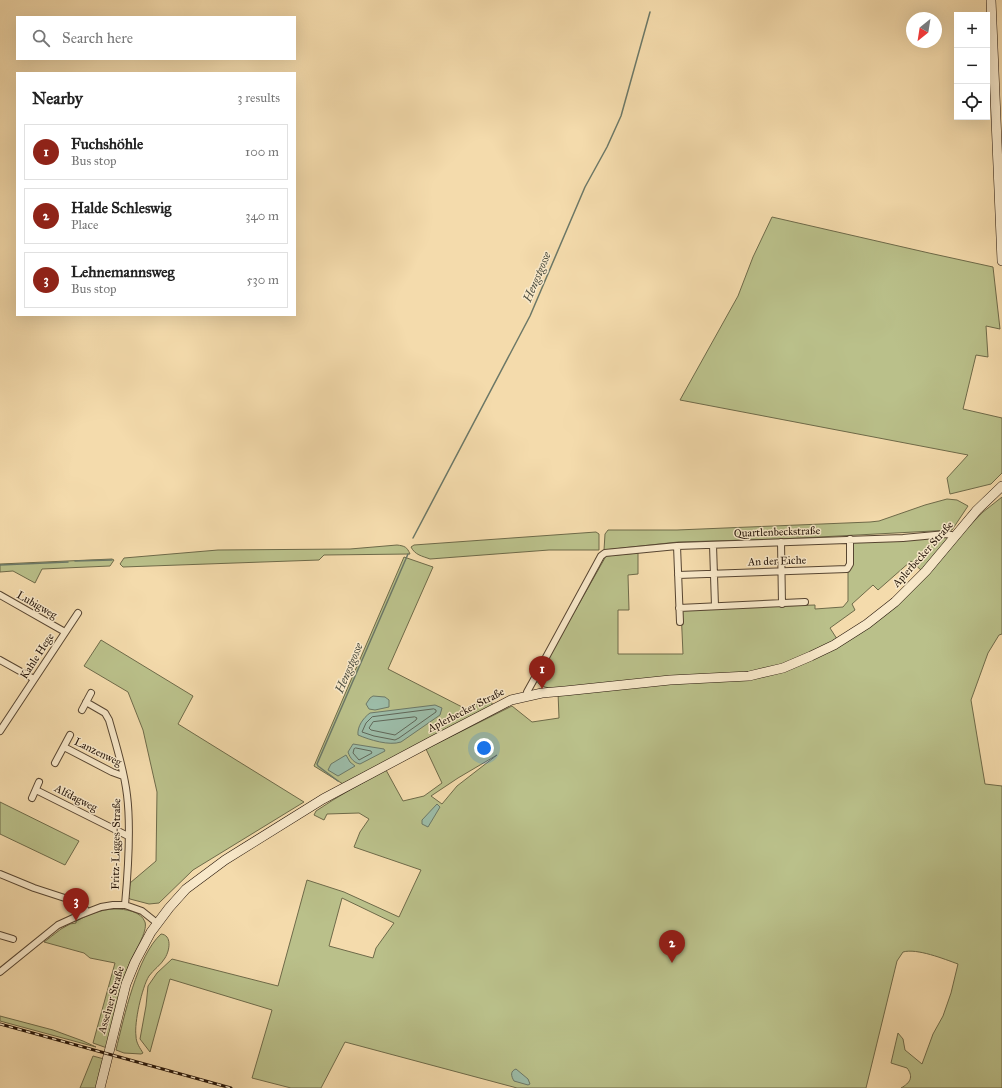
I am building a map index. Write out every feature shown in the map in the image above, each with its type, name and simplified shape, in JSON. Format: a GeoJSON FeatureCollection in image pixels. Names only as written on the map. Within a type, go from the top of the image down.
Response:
{"type":"FeatureCollection","features":[{"type":"Feature","properties":{"kind":"main road"},"geometry":{"type":"LineString","coordinates":[[991,0],[1002,261]]}},
{"type":"Feature","properties":{"kind":"main road","name":"Aplerbecker Straße"},"geometry":{"type":"LineString","coordinates":[[157,923],[186,889],[225,860],[323,799],[500,705],[527,696],[565,690],[670,680],[749,676],[783,668],[834,645],[878,616],[921,576],[977,510],[1002,486]]}},
{"type":"Feature","properties":{"kind":"main road","name":"Asselner Straße"},"geometry":{"type":"LineString","coordinates":[[100,1088],[126,984],[134,962],[157,923]]}},
{"type":"Feature","properties":{"kind":"street","name":"Quartlenbeckstraße"},"geometry":{"type":"LineString","coordinates":[[527,696],[528,689],[601,556],[605,554],[677,546],[903,538],[946,534],[951,535],[954,538]]}},
{"type":"Feature","properties":{"kind":"street","name":"An der Eiche"},"geometry":{"type":"LineString","coordinates":[[678,575],[847,569],[850,564],[850,539]]}},
{"type":"Feature","properties":{"kind":"street"},"geometry":{"type":"LineString","coordinates":[[781,542],[782,604]]}},
{"type":"Feature","properties":{"kind":"street"},"geometry":{"type":"LineString","coordinates":[[713,545],[715,606]]}},
{"type":"Feature","properties":{"kind":"street"},"geometry":{"type":"LineString","coordinates":[[677,546],[680,622]]}},
{"type":"Feature","properties":{"kind":"street","name":"Lubigweg"},"geometry":{"type":"LineString","coordinates":[[0,595],[64,632]]}},
{"type":"Feature","properties":{"kind":"street"},"geometry":{"type":"LineString","coordinates":[[679,608],[805,602]]}},
{"type":"Feature","properties":{"kind":"street","name":"Kahle Hege"},"geometry":{"type":"LineString","coordinates":[[0,731],[64,632],[78,613]]}},
{"type":"Feature","properties":{"kind":"street"},"geometry":{"type":"LineString","coordinates":[[0,660],[34,679]]}},
{"type":"Feature","properties":{"kind":"street"},"geometry":{"type":"LineString","coordinates":[[82,710],[91,693]]}},
{"type":"Feature","properties":{"kind":"street","name":"Fritz-Ligges-Straße"},"geometry":{"type":"LineString","coordinates":[[86,702],[104,713],[109,720],[127,796],[128,836],[124,905]]}},
{"type":"Feature","properties":{"kind":"street","name":"Lanzenweg"},"geometry":{"type":"LineString","coordinates":[[55,763],[70,735]]}},
{"type":"Feature","properties":{"kind":"street","name":"Lanzenweg"},"geometry":{"type":"LineString","coordinates":[[64,747],[112,772],[123,776]]}},
{"type":"Feature","properties":{"kind":"street"},"geometry":{"type":"LineString","coordinates":[[32,798],[39,782]]}},
{"type":"Feature","properties":{"kind":"street","name":"Alfdagweg"},"geometry":{"type":"LineString","coordinates":[[36,790],[128,836]]}},
{"type":"Feature","properties":{"kind":"street"},"geometry":{"type":"LineString","coordinates":[[0,874],[34,888],[75,901],[83,906],[87,912]]}},
{"type":"Feature","properties":{"kind":"street"},"geometry":{"type":"LineString","coordinates":[[0,972],[53,929],[87,912],[113,904],[124,905],[142,911],[157,923]]}},
{"type":"Feature","properties":{"kind":"street"},"geometry":{"type":"LineString","coordinates":[[0,935],[13,939]]}},
{"type":"Feature","properties":{"kind":"green space"},"geometry":{"type":"Polygon","coordinates":[[[772,217],[993,267],[1000,329],[986,326],[988,357],[976,355],[963,409],[1002,418],[1002,473],[991,484],[950,494],[947,478],[968,455],[680,400],[738,296],[753,257],[772,217]]]}},
{"type":"Feature","properties":{"kind":"green space"},"geometry":{"type":"Polygon","coordinates":[[[1002,497],[1002,634],[999,635],[988,653],[971,700],[985,784],[1002,786],[1002,1088],[901,1088],[909,1082],[911,1077],[907,1068],[891,1063],[898,1033],[903,1039],[905,1050],[922,1064],[933,1034],[943,1016],[951,993],[958,964],[916,951],[903,952],[897,961],[866,1088],[517,1088],[345,1042],[321,1088],[291,1088],[252,1078],[272,1010],[170,979],[150,1052],[140,1039],[148,986],[157,973],[172,959],[278,986],[307,880],[344,892],[399,917],[421,870],[354,847],[360,832],[369,819],[359,813],[327,814],[324,820],[314,815],[316,811],[333,800],[386,770],[403,801],[424,796],[442,783],[426,749],[512,706],[532,722],[559,718],[558,692],[772,672],[855,633],[942,554],[983,512],[1002,497]],[[497,755],[431,796],[442,804],[457,786],[497,755]],[[342,898],[329,946],[373,958],[376,948],[394,923],[342,898]]]}},
{"type":"Feature","properties":{"kind":"green space"},"geometry":{"type":"Polygon","coordinates":[[[947,499],[957,500],[968,506],[952,530],[781,539],[678,542],[604,550],[605,534],[608,530],[677,530],[870,522],[879,521],[947,499]]]}},
{"type":"Feature","properties":{"kind":"green space"},"geometry":{"type":"Polygon","coordinates":[[[596,532],[599,534],[599,550],[549,550],[430,559],[417,554],[411,547],[414,545],[596,532]]]}},
{"type":"Feature","properties":{"kind":"green space"},"geometry":{"type":"Polygon","coordinates":[[[946,537],[948,539],[922,571],[911,561],[878,590],[873,585],[852,604],[855,610],[830,628],[837,639],[789,663],[758,671],[558,689],[540,685],[536,680],[606,556],[638,553],[638,574],[628,575],[629,610],[618,610],[618,654],[683,654],[681,609],[815,605],[815,609],[843,607],[848,601],[848,572],[851,564],[852,541],[946,537]]]}},
{"type":"Feature","properties":{"kind":"green space"},"geometry":{"type":"Polygon","coordinates":[[[397,545],[405,547],[410,554],[324,555],[319,560],[123,567],[120,564],[124,558],[218,550],[350,549],[397,545]]]}},
{"type":"Feature","properties":{"kind":"green space"},"geometry":{"type":"Polygon","coordinates":[[[404,557],[433,567],[388,669],[466,709],[488,700],[495,706],[343,784],[314,766],[404,557]]]}},
{"type":"Feature","properties":{"kind":"green space"},"geometry":{"type":"Polygon","coordinates":[[[114,560],[110,566],[42,569],[35,583],[13,571],[0,572],[0,564],[114,560]]]}},
{"type":"Feature","properties":{"kind":"green space"},"geometry":{"type":"Polygon","coordinates":[[[101,640],[193,696],[178,724],[304,802],[193,870],[159,903],[149,904],[130,899],[128,897],[130,883],[156,861],[157,792],[143,730],[128,692],[84,666],[101,640]]]}},
{"type":"Feature","properties":{"kind":"green space"},"geometry":{"type":"Polygon","coordinates":[[[0,802],[79,841],[65,865],[0,834],[0,802]]]}},
{"type":"Feature","properties":{"kind":"green space"},"geometry":{"type":"Polygon","coordinates":[[[115,909],[128,910],[140,915],[145,922],[145,926],[143,936],[130,962],[122,983],[107,1048],[93,1043],[115,963],[90,958],[84,953],[44,942],[61,929],[70,924],[76,923],[76,921],[100,911],[115,909]]]}},
{"type":"Feature","properties":{"kind":"green space"},"geometry":{"type":"Polygon","coordinates":[[[161,934],[167,937],[169,943],[167,955],[146,981],[137,1014],[136,1039],[143,1053],[124,1053],[116,1050],[132,988],[145,957],[161,934]]]}},
{"type":"Feature","properties":{"kind":"green space"},"geometry":{"type":"Polygon","coordinates":[[[0,1016],[53,1030],[96,1047],[0,1021],[0,1016]]]}},
{"type":"Feature","properties":{"kind":"green space"},"geometry":{"type":"Polygon","coordinates":[[[93,1056],[104,1059],[97,1088],[80,1088],[93,1056]]]}},
{"type":"Feature","properties":{"kind":"water"},"geometry":{"type":"Polygon","coordinates":[[[373,696],[385,697],[389,700],[389,707],[375,710],[369,709],[366,704],[373,696]]]}},
{"type":"Feature","properties":{"kind":"water"},"geometry":{"type":"Polygon","coordinates":[[[435,705],[442,708],[440,715],[401,742],[385,743],[358,735],[358,729],[361,723],[370,713],[435,705]]]}},
{"type":"Feature","properties":{"kind":"water"},"geometry":{"type":"Polygon","coordinates":[[[353,744],[384,749],[385,751],[360,764],[352,760],[348,752],[353,744]]]}},
{"type":"Feature","properties":{"kind":"water"},"geometry":{"type":"Polygon","coordinates":[[[346,755],[350,762],[355,766],[338,776],[328,770],[331,764],[346,755]]]}},
{"type":"Feature","properties":{"kind":"water"},"geometry":{"type":"Polygon","coordinates":[[[437,804],[440,807],[428,827],[422,824],[422,820],[437,804]]]}},
{"type":"Feature","properties":{"kind":"water"},"geometry":{"type":"Polygon","coordinates":[[[516,1069],[528,1079],[530,1084],[528,1085],[514,1081],[512,1074],[516,1069]]]}},
{"type":"Feature","properties":{"kind":"waterway","name":"Hengstgosse"},"geometry":{"type":"LineString","coordinates":[[413,538],[530,316],[585,187],[607,147],[621,116],[650,12]]}},
{"type":"Feature","properties":{"kind":"waterway","name":"Hengstgosse"},"geometry":{"type":"LineString","coordinates":[[338,781],[317,764],[408,554]]}},
{"type":"Feature","properties":{"kind":"waterway"},"geometry":{"type":"LineString","coordinates":[[75,561],[112,560]]}},
{"type":"Feature","properties":{"kind":"waterway"},"geometry":{"type":"LineString","coordinates":[[0,565],[68,562]]}},
{"type":"Feature","properties":{"kind":"railway"},"geometry":{"type":"LineString","coordinates":[[0,1024],[231,1088]]}},
{"type":"Feature","properties":{"kind":"place","name":"Fuchshöhle"},"geometry":{"type":"Point","coordinates":[542,689]}},
{"type":"Feature","properties":{"kind":"place","name":"Lehnemannsweg"},"geometry":{"type":"Point","coordinates":[76,921]}},
{"type":"Feature","properties":{"kind":"place","name":"Halde Schleswig"},"geometry":{"type":"Point","coordinates":[672,963]}}]}
